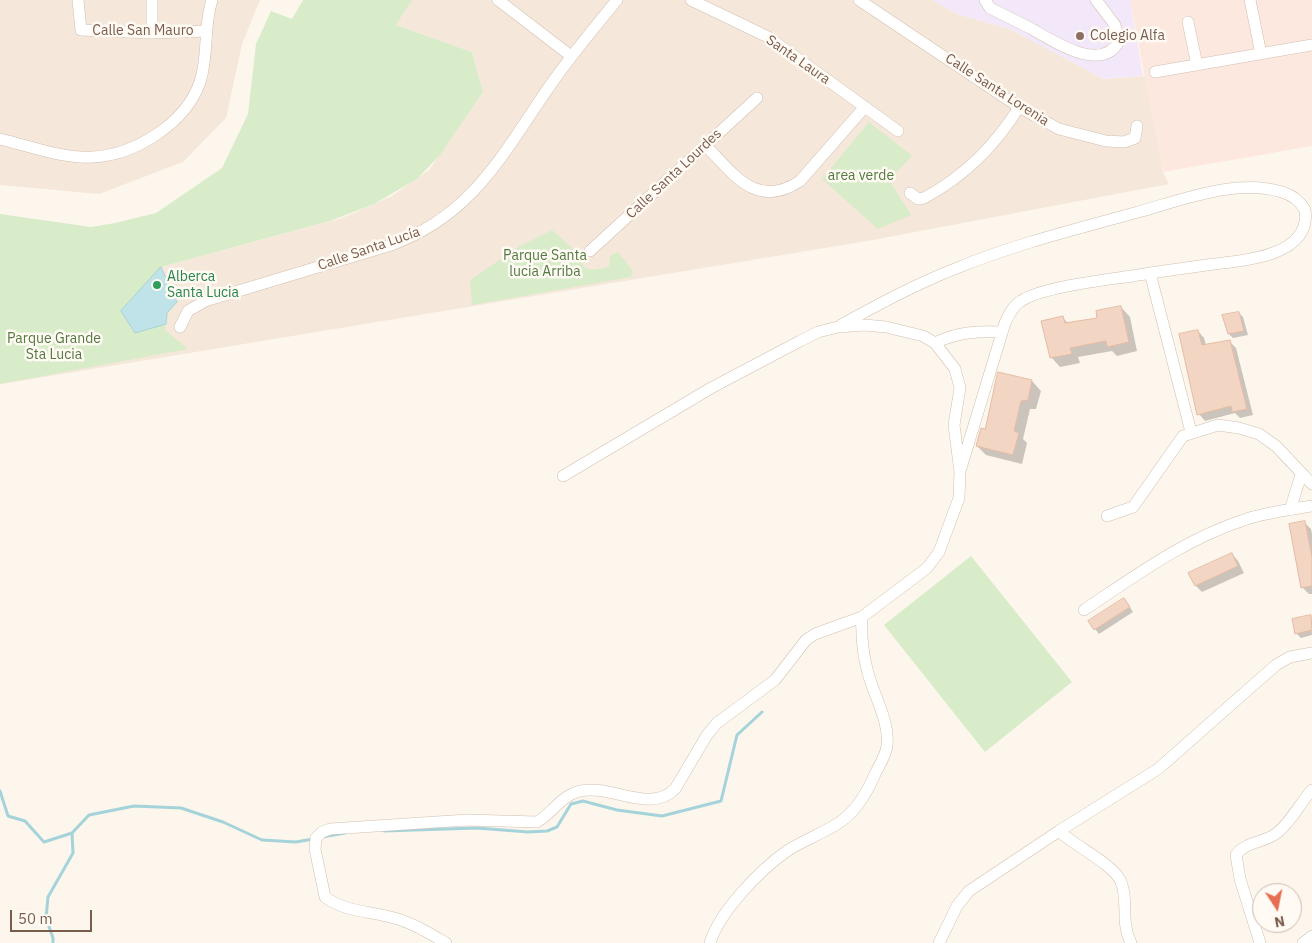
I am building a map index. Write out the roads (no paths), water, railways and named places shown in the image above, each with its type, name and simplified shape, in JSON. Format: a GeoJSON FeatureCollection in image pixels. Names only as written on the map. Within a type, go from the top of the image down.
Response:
{"type":"FeatureCollection","features":[{"type":"Feature","properties":{"kind":"street","name":"Calle San Mauro"},"geometry":{"type":"LineString","coordinates":[[78,0],[81,30],[152,33],[206,31]]}},
{"type":"Feature","properties":{"kind":"street"},"geometry":{"type":"LineString","coordinates":[[152,0],[152,33]]}},
{"type":"Feature","properties":{"kind":"street"},"geometry":{"type":"LineString","coordinates":[[0,139],[64,155],[93,157],[119,153],[145,141],[168,127],[185,107],[199,84],[206,59],[206,31],[212,0]]}},
{"type":"Feature","properties":{"kind":"street"},"geometry":{"type":"LineString","coordinates":[[498,0],[571,56]]}},
{"type":"Feature","properties":{"kind":"street","name":"Calle Santa Lucía"},"geometry":{"type":"LineString","coordinates":[[180,327],[188,311],[205,301],[412,237],[451,213],[488,176],[571,56],[616,0]]}},
{"type":"Feature","properties":{"kind":"street","name":"Santa Laura"},"geometry":{"type":"LineString","coordinates":[[691,0],[768,37],[898,131]]}},
{"type":"Feature","properties":{"kind":"street","name":"Calle Santa Lorenia"},"geometry":{"type":"LineString","coordinates":[[859,0],[1019,107],[1059,129],[1106,141],[1130,141],[1137,134],[1137,126]]}},
{"type":"Feature","properties":{"kind":"street"},"geometry":{"type":"LineString","coordinates":[[985,0],[990,8],[1070,51],[1098,55],[1111,51],[1119,41],[1115,25],[1096,0]]}},
{"type":"Feature","properties":{"kind":"street"},"geometry":{"type":"LineString","coordinates":[[1250,0],[1261,54]]}},
{"type":"Feature","properties":{"kind":"street"},"geometry":{"type":"LineString","coordinates":[[1188,22],[1198,65]]}},
{"type":"Feature","properties":{"kind":"street"},"geometry":{"type":"LineString","coordinates":[[1155,72],[1312,45]]}},
{"type":"Feature","properties":{"kind":"street","name":"Calle Santa Lourdes"},"geometry":{"type":"LineString","coordinates":[[590,251],[757,98]]}},
{"type":"Feature","properties":{"kind":"street"},"geometry":{"type":"LineString","coordinates":[[910,193],[918,198],[924,198],[971,165],[999,137],[1019,107]]}},
{"type":"Feature","properties":{"kind":"street"},"geometry":{"type":"LineString","coordinates":[[706,145],[746,185],[760,191],[778,192],[800,181],[864,108]]}},
{"type":"Feature","properties":{"kind":"street"},"geometry":{"type":"LineString","coordinates":[[563,476],[719,384],[806,338],[838,327],[897,294],[958,267],[1042,239],[1199,195],[1236,190],[1273,189],[1297,199],[1305,211],[1308,222],[1307,233],[1300,243],[1289,250],[1252,260],[1150,273],[1031,295],[1019,302],[1010,312],[1002,332],[960,472]]}},
{"type":"Feature","properties":{"kind":"street"},"geometry":{"type":"LineString","coordinates":[[1150,273],[1191,432]]}},
{"type":"Feature","properties":{"kind":"street"},"geometry":{"type":"LineString","coordinates":[[446,943],[419,927],[395,918],[336,905],[325,897],[315,849],[316,838],[322,832],[330,829],[354,826],[466,820],[537,822],[561,799],[591,789],[654,800],[662,799],[675,789],[707,735],[717,723],[775,680],[806,640],[815,634],[862,617],[927,568],[939,552],[959,498],[960,472],[954,425],[960,388],[955,369],[935,343],[924,336],[886,327],[865,325],[838,327]]}},
{"type":"Feature","properties":{"kind":"street"},"geometry":{"type":"LineString","coordinates":[[935,343],[950,336],[966,332],[1002,332]]}},
{"type":"Feature","properties":{"kind":"street"},"geometry":{"type":"LineString","coordinates":[[1107,516],[1133,508],[1176,443],[1191,432],[1218,425],[1239,428],[1259,434],[1276,446],[1312,484]]}},
{"type":"Feature","properties":{"kind":"street"},"geometry":{"type":"LineString","coordinates":[[1290,510],[1302,475]]}},
{"type":"Feature","properties":{"kind":"street"},"geometry":{"type":"LineString","coordinates":[[1084,610],[1152,564],[1197,539],[1247,519],[1312,506]]}},
{"type":"Feature","properties":{"kind":"street"},"geometry":{"type":"LineString","coordinates":[[710,943],[714,931],[727,913],[770,863],[789,850],[838,824],[856,808],[874,776],[887,748],[887,735],[868,673],[863,647],[862,617]]}},
{"type":"Feature","properties":{"kind":"street"},"geometry":{"type":"LineString","coordinates":[[939,943],[957,906],[969,891],[1158,768],[1276,665],[1290,656],[1312,653]]}},
{"type":"Feature","properties":{"kind":"street"},"geometry":{"type":"LineString","coordinates":[[1260,943],[1240,880],[1236,855],[1240,849],[1277,832],[1312,790]]}},
{"type":"Feature","properties":{"kind":"street"},"geometry":{"type":"LineString","coordinates":[[1059,831],[1112,871],[1121,881],[1123,917],[1131,943]]}},
{"type":"Feature","properties":{"kind":"street"},"geometry":{"type":"LineString","coordinates":[[1303,943],[1312,936]]}},
{"type":"Feature","properties":{"kind":"water","name":"Alberca Santa Lucia"},"geometry":{"type":"Polygon","coordinates":[[[161,267],[177,302],[167,313],[166,324],[135,333],[121,311],[161,267]]]}},
{"type":"Feature","properties":{"kind":"waterway"},"geometry":{"type":"LineString","coordinates":[[384,831],[477,828],[528,832],[547,831],[557,827],[571,804],[583,801],[617,810],[662,816],[721,801],[737,735],[762,712]]}},
{"type":"Feature","properties":{"kind":"waterway"},"geometry":{"type":"LineString","coordinates":[[0,791],[8,816],[25,821],[44,842],[72,833],[89,815],[134,806],[181,808],[223,822],[262,840],[296,842],[313,839]]}},
{"type":"Feature","properties":{"kind":"waterway"},"geometry":{"type":"LineString","coordinates":[[53,943],[46,918],[48,897],[73,853],[72,833]]}},
{"type":"Feature","properties":{"kind":"waterway"},"geometry":{"type":"LineString","coordinates":[[322,837],[345,833]]}},
{"type":"Feature","properties":{"kind":"place","name":"Colegio Alfa"},"geometry":{"type":"Point","coordinates":[1080,36]}},
{"type":"Feature","properties":{"kind":"place","name":"Alberca Santa Lucia"},"geometry":{"type":"Point","coordinates":[157,285]}},
{"type":"Feature","properties":{"kind":"park label","name":"area verde"},"geometry":{"type":"Point","coordinates":[861,176]}},
{"type":"Feature","properties":{"kind":"park label","name":"Parque Santa lucia Arriba"},"geometry":{"type":"Point","coordinates":[545,264]}},
{"type":"Feature","properties":{"kind":"park label","name":"Parque Grande Sta Lucia"},"geometry":{"type":"Point","coordinates":[54,348]}}]}
